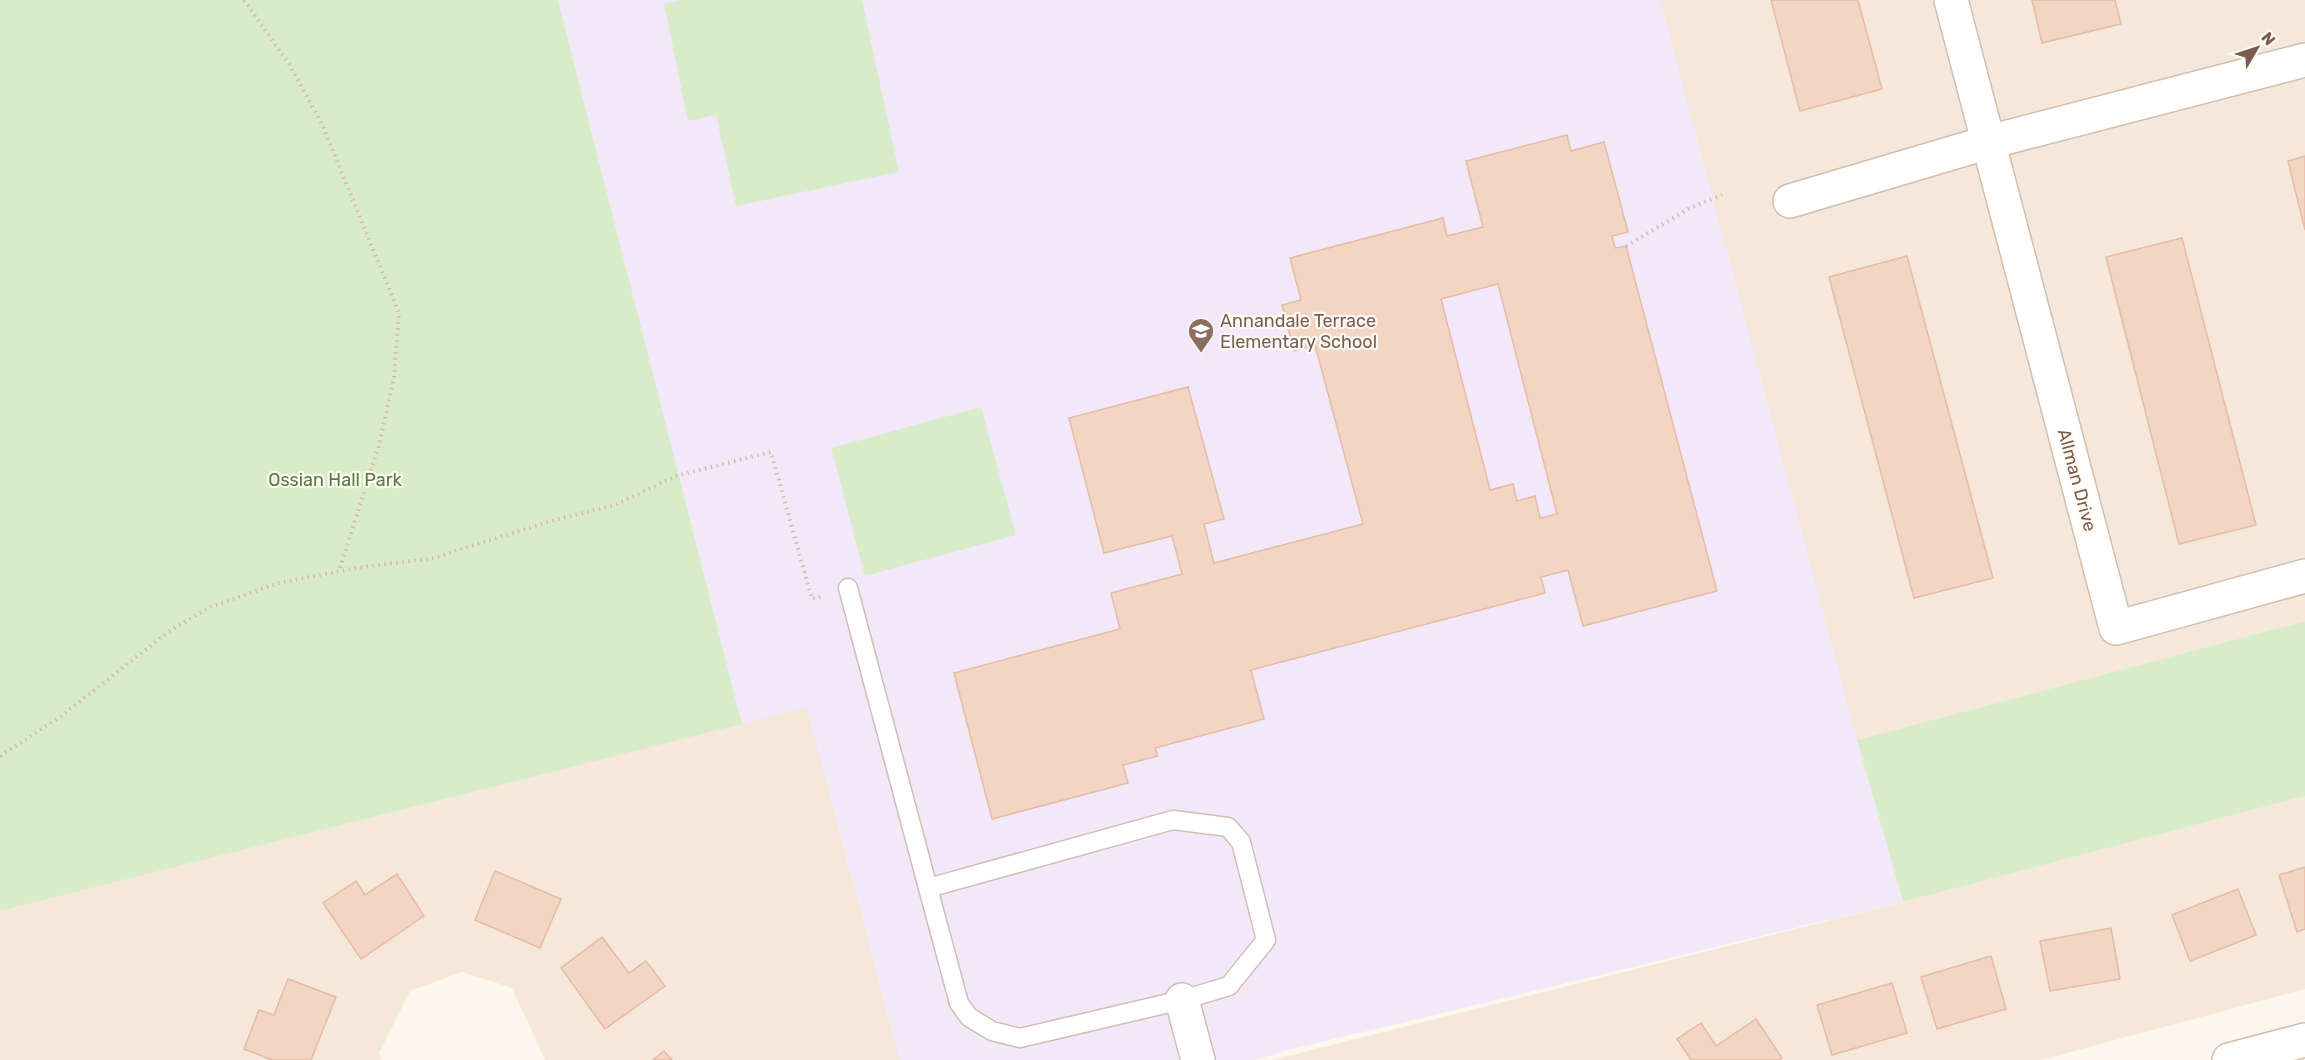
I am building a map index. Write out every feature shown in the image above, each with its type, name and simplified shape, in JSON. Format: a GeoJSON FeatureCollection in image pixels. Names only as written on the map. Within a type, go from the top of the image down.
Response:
{"type":"FeatureCollection","features":[{"type":"Feature","properties":{"kind":"street","name":"Allman Drive"},"geometry":{"type":"LineString","coordinates":[[1951,0],[2116,628],[2305,576]]}},
{"type":"Feature","properties":{"kind":"street"},"geometry":{"type":"LineString","coordinates":[[1790,201],[1989,142],[2305,60]]}},
{"type":"Feature","properties":{"kind":"street"},"geometry":{"type":"LineString","coordinates":[[1182,1000],[1198,1060]]}},
{"type":"Feature","properties":{"kind":"street"},"geometry":{"type":"LineString","coordinates":[[2229,1060],[2305,1040]]}},
{"type":"Feature","properties":{"kind":"lane"},"geometry":{"type":"LineString","coordinates":[[848,588],[928,888],[959,1003],[969,1017],[992,1031],[1020,1038],[1182,1000],[1229,986],[1266,940],[1241,842],[1228,827],[1173,820],[928,888]]}},
{"type":"Feature","properties":{"kind":"path"},"geometry":{"type":"LineString","coordinates":[[244,0],[289,64],[322,124],[399,313],[394,377],[379,445],[339,572]]}},
{"type":"Feature","properties":{"kind":"path"},"geometry":{"type":"LineString","coordinates":[[1626,246],[1690,208],[1722,195]]}},
{"type":"Feature","properties":{"kind":"path"},"geometry":{"type":"LineString","coordinates":[[0,756],[60,717],[171,630],[210,607],[279,583],[433,558],[551,520],[615,505],[676,476],[771,452],[812,599],[848,588]]}},
{"type":"Feature","properties":{"kind":"shaded area","name":"Annandale Terrace Elementary School"},"geometry":{"type":"Polygon","coordinates":[[[558,0],[1660,0],[1857,740],[1903,902],[1288,1050],[1256,1060],[900,1060],[807,707],[742,724],[558,0]]]}},
{"type":"Feature","properties":{"kind":"shaded area"},"geometry":{"type":"Polygon","coordinates":[[[1656,0],[2305,0],[2305,621],[1857,740],[1741,326],[1656,0]]]}},
{"type":"Feature","properties":{"kind":"shaded area"},"geometry":{"type":"Polygon","coordinates":[[[807,707],[900,1060],[545,1060],[512,988],[462,972],[410,991],[379,1053],[382,1060],[0,1060],[0,911],[807,707]]]}},
{"type":"Feature","properties":{"kind":"shaded area"},"geometry":{"type":"Polygon","coordinates":[[[2305,796],[2305,989],[2041,1060],[1272,1060],[1903,902],[2305,796]]]}},
{"type":"Feature","properties":{"kind":"green space","name":"Ossian Hall Park"},"geometry":{"type":"Polygon","coordinates":[[[0,0],[558,0],[742,724],[0,911],[0,0]]]}},
{"type":"Feature","properties":{"kind":"green space"},"geometry":{"type":"Polygon","coordinates":[[[682,0],[862,0],[899,172],[736,206],[716,115],[688,121],[664,4],[682,0]]]}},
{"type":"Feature","properties":{"kind":"green space"},"geometry":{"type":"Polygon","coordinates":[[[981,407],[1016,535],[865,576],[831,448],[981,407]]]}},
{"type":"Feature","properties":{"kind":"green space"},"geometry":{"type":"Polygon","coordinates":[[[2305,621],[2305,796],[1903,902],[1857,740],[2305,621]]]}},
{"type":"Feature","properties":{"kind":"building"},"geometry":{"type":"Polygon","coordinates":[[[1771,0],[1858,0],[1882,89],[1800,111],[1771,0]]]}},
{"type":"Feature","properties":{"kind":"building"},"geometry":{"type":"Polygon","coordinates":[[[2032,0],[2115,0],[2121,24],[2042,43],[2032,0]]]}},
{"type":"Feature","properties":{"kind":"building"},"geometry":{"type":"Polygon","coordinates":[[[1567,135],[1571,151],[1604,142],[1628,232],[1612,236],[1615,248],[1626,246],[1717,591],[1583,626],[1568,570],[1541,577],[1545,593],[1251,670],[1264,719],[1155,748],[1158,756],[1123,765],[1128,783],[992,819],[954,673],[1120,629],[1111,593],[1182,574],[1172,536],[1104,553],[1069,418],[1188,387],[1224,519],[1204,524],[1214,563],[1363,524],[1315,345],[1294,351],[1282,305],[1301,300],[1290,258],[1443,218],[1447,236],[1483,227],[1466,161],[1567,135]],[[1498,284],[1441,299],[1490,490],[1513,484],[1517,501],[1535,496],[1540,518],[1557,514],[1498,284]]]}},
{"type":"Feature","properties":{"kind":"building"},"geometry":{"type":"Polygon","coordinates":[[[2305,156],[2305,230],[2288,161],[2305,156]]]}},
{"type":"Feature","properties":{"kind":"building"},"geometry":{"type":"Polygon","coordinates":[[[2182,238],[2256,525],[2179,544],[2106,257],[2182,238]]]}},
{"type":"Feature","properties":{"kind":"building"},"geometry":{"type":"Polygon","coordinates":[[[1907,256],[1993,578],[1914,598],[1829,277],[1907,256]]]}},
{"type":"Feature","properties":{"kind":"building"},"geometry":{"type":"Polygon","coordinates":[[[2305,867],[2305,929],[2297,932],[2279,875],[2305,867]]]}},
{"type":"Feature","properties":{"kind":"building"},"geometry":{"type":"Polygon","coordinates":[[[495,871],[561,899],[540,948],[475,920],[495,871]]]}},
{"type":"Feature","properties":{"kind":"building"},"geometry":{"type":"Polygon","coordinates":[[[397,874],[424,916],[361,959],[323,903],[356,881],[365,895],[397,874]]]}},
{"type":"Feature","properties":{"kind":"building"},"geometry":{"type":"Polygon","coordinates":[[[2238,889],[2256,935],[2190,961],[2172,915],[2238,889]]]}},
{"type":"Feature","properties":{"kind":"building"},"geometry":{"type":"Polygon","coordinates":[[[2111,928],[2120,979],[2050,991],[2040,941],[2111,928]]]}},
{"type":"Feature","properties":{"kind":"building"},"geometry":{"type":"Polygon","coordinates":[[[602,937],[629,973],[646,961],[665,986],[605,1029],[561,968],[602,937]]]}},
{"type":"Feature","properties":{"kind":"building"},"geometry":{"type":"Polygon","coordinates":[[[1991,956],[2006,1009],[1937,1029],[1921,977],[1991,956]]]}},
{"type":"Feature","properties":{"kind":"building"},"geometry":{"type":"Polygon","coordinates":[[[288,979],[336,997],[311,1060],[272,1060],[244,1049],[259,1010],[274,1015],[288,979]]]}},
{"type":"Feature","properties":{"kind":"building"},"geometry":{"type":"Polygon","coordinates":[[[1892,983],[1907,1033],[1832,1055],[1817,1005],[1892,983]]]}},
{"type":"Feature","properties":{"kind":"building"},"geometry":{"type":"Polygon","coordinates":[[[1756,1019],[1782,1058],[1779,1060],[1691,1060],[1677,1039],[1701,1023],[1716,1046],[1756,1019]]]}},
{"type":"Feature","properties":{"kind":"building"},"geometry":{"type":"Polygon","coordinates":[[[664,1051],[672,1060],[653,1060],[664,1051]]]}},
{"type":"Feature","properties":{"kind":"place","name":"Annandale Terrace Elementary School"},"geometry":{"type":"Point","coordinates":[1201,354]}}]}
